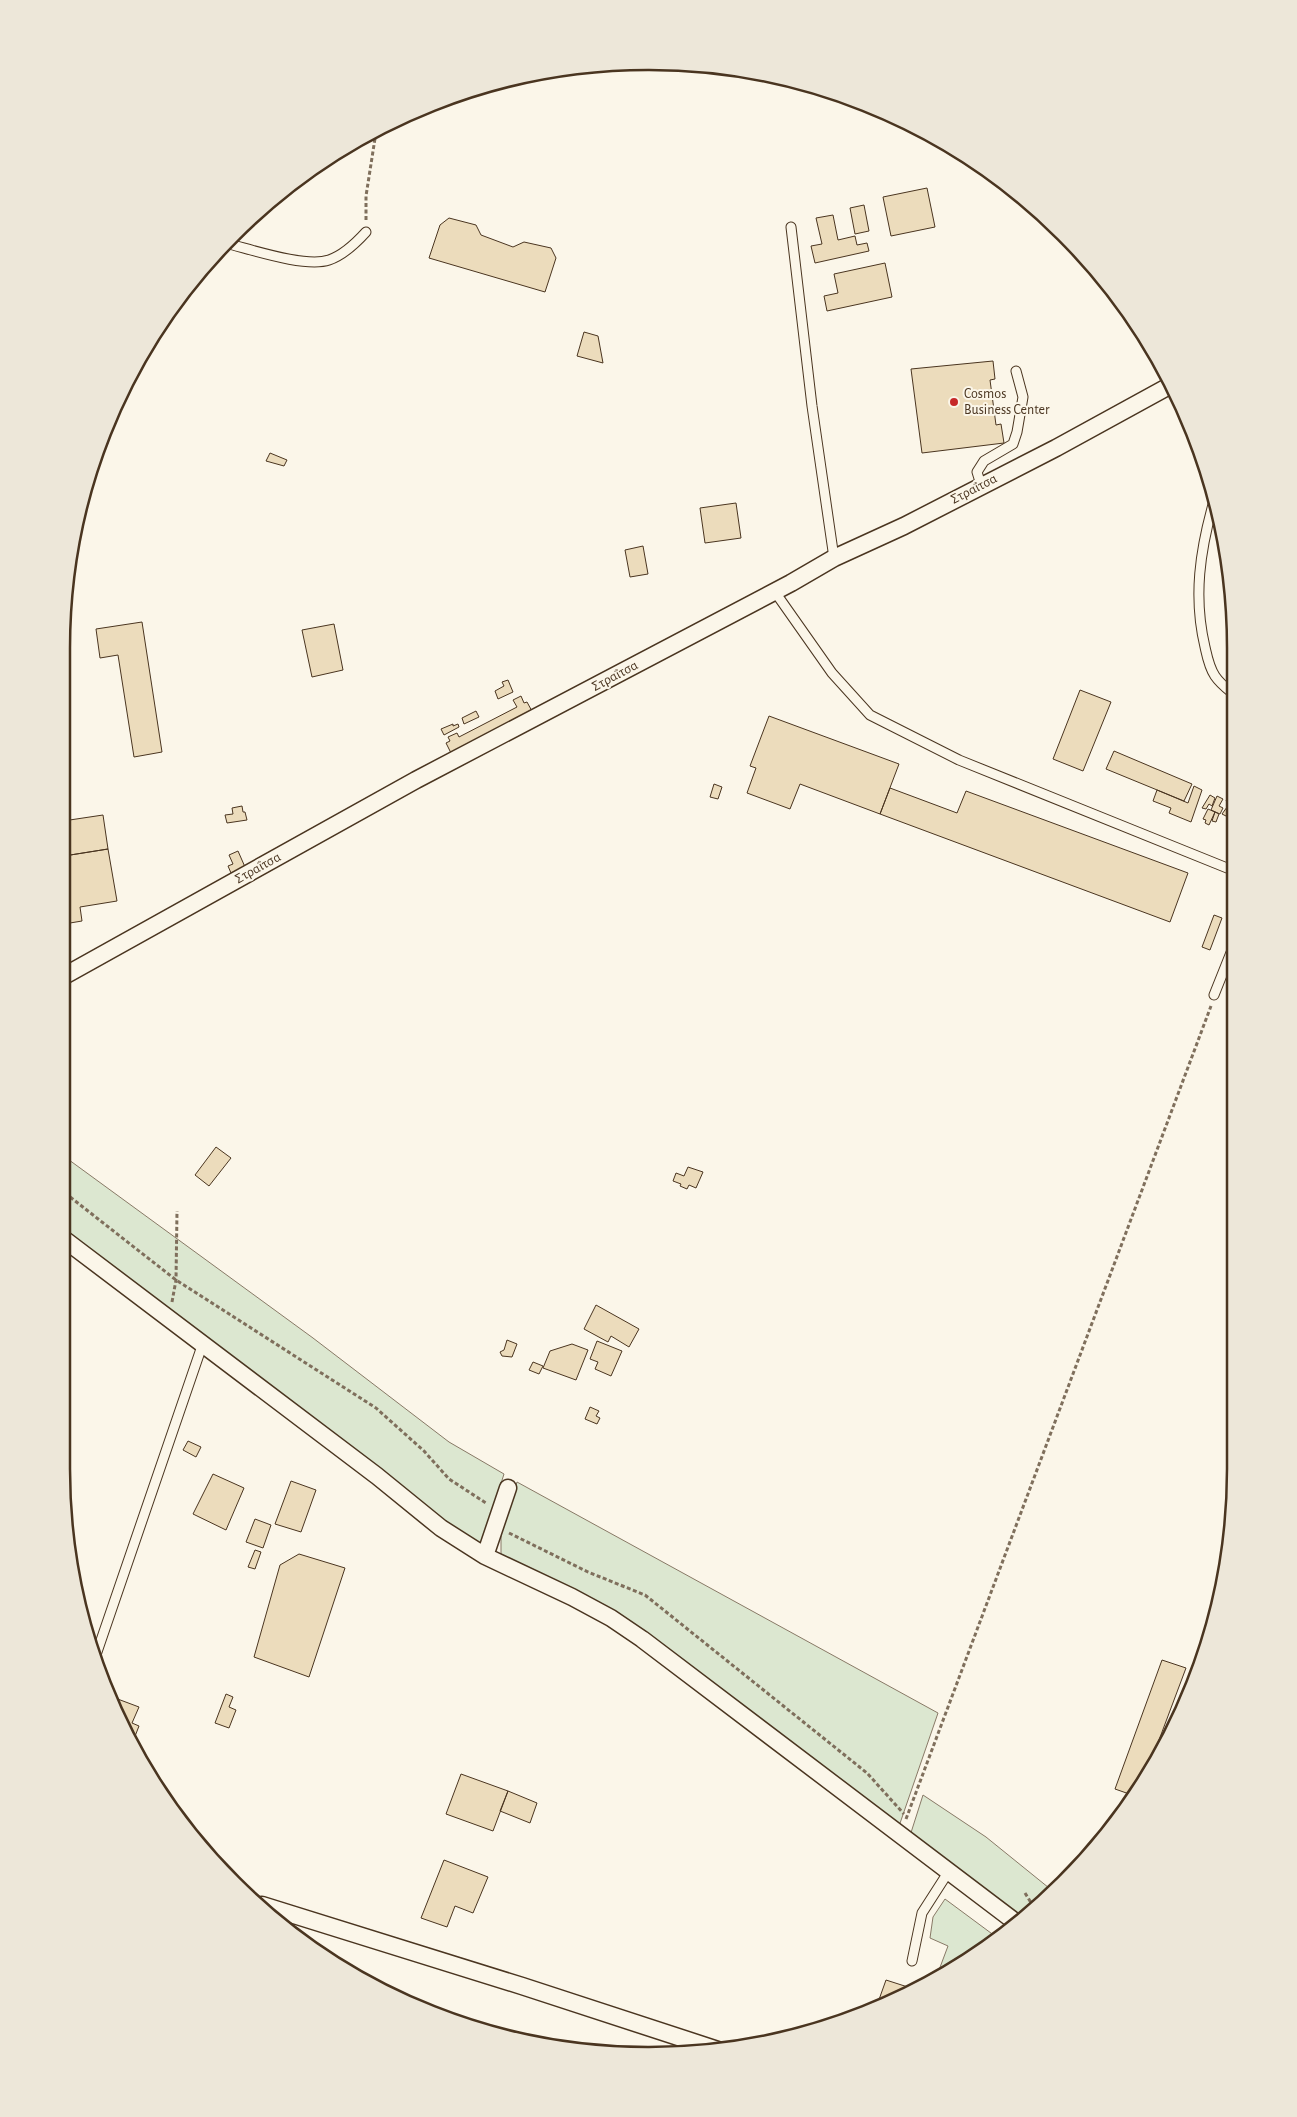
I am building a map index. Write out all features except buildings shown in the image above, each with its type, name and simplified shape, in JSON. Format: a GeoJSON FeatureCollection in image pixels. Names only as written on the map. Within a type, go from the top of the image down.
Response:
{"type":"FeatureCollection","features":[{"type":"Feature","properties":{"kind":"street","name":"Στραΐτσα"},"geometry":{"type":"LineString","coordinates":[[70,973],[416,780],[775,592],[834,558],[904,526],[1056,448],[1165,388]]}},
{"type":"Feature","properties":{"kind":"street"},"geometry":{"type":"LineString","coordinates":[[70,1244],[369,1470],[441,1528],[485,1556],[572,1597],[626,1628],[1011,1919]]}},
{"type":"Feature","properties":{"kind":"street"},"geometry":{"type":"LineString","coordinates":[[485,1556],[508,1488]]}},
{"type":"Feature","properties":{"kind":"street"},"geometry":{"type":"LineString","coordinates":[[274,1909],[701,2044]]}},
{"type":"Feature","properties":{"kind":"lane"},"geometry":{"type":"LineString","coordinates":[[791,227],[812,406],[834,558]]}},
{"type":"Feature","properties":{"kind":"lane"},"geometry":{"type":"LineString","coordinates":[[234,245],[301,262],[328,260],[352,247],[366,232]]}},
{"type":"Feature","properties":{"kind":"lane"},"geometry":{"type":"LineString","coordinates":[[981,485],[977,472],[984,461],[1013,444],[1017,432],[1022,397],[1016,371]]}},
{"type":"Feature","properties":{"kind":"lane"},"geometry":{"type":"LineString","coordinates":[[1211,514],[1201,554],[1198,587],[1199,616],[1207,655],[1215,676],[1227,688]]}},
{"type":"Feature","properties":{"kind":"lane"},"geometry":{"type":"LineString","coordinates":[[775,592],[832,674],[870,716],[959,760],[1227,868]]}},
{"type":"Feature","properties":{"kind":"lane"},"geometry":{"type":"LineString","coordinates":[[1214,995],[1227,962]]}},
{"type":"Feature","properties":{"kind":"lane"},"geometry":{"type":"LineString","coordinates":[[99,1647],[203,1343]]}},
{"type":"Feature","properties":{"kind":"lane"},"geometry":{"type":"LineString","coordinates":[[912,1961],[922,1913],[949,1871]]}},
{"type":"Feature","properties":{"kind":"path"},"geometry":{"type":"LineString","coordinates":[[366,232],[366,196],[375,140]]}},
{"type":"Feature","properties":{"kind":"path"},"geometry":{"type":"LineString","coordinates":[[900,1834],[1214,995]]}},
{"type":"Feature","properties":{"kind":"path"},"geometry":{"type":"LineString","coordinates":[[70,1197],[176,1280],[376,1408],[424,1451],[449,1479],[498,1519],[588,1572],[645,1595],[867,1773],[907,1818]]}},
{"type":"Feature","properties":{"kind":"path"},"geometry":{"type":"LineString","coordinates":[[176,1211],[176,1280]]}},
{"type":"Feature","properties":{"kind":"path"},"geometry":{"type":"LineString","coordinates":[[1024,1893],[1030,1903]]}},
{"type":"Feature","properties":{"kind":"green space"},"geometry":{"type":"Polygon","coordinates":[[[70,1161],[313,1338],[449,1442],[504,1474],[495,1502],[486,1550],[408,1501],[70,1240],[70,1161]]]}},
{"type":"Feature","properties":{"kind":"green space"},"geometry":{"type":"Polygon","coordinates":[[[517,1482],[938,1713],[897,1832],[647,1637],[501,1560],[501,1533],[517,1482]]]}},
{"type":"Feature","properties":{"kind":"green space"},"geometry":{"type":"Polygon","coordinates":[[[923,1795],[986,1837],[1048,1887],[1008,1921],[908,1842],[923,1795]]]}},
{"type":"Feature","properties":{"kind":"green space"},"geometry":{"type":"Polygon","coordinates":[[[945,1899],[992,1934],[970,1950],[940,1968],[948,1946],[930,1938],[933,1917],[945,1899]]]}},
{"type":"Feature","properties":{"kind":"place","name":"Cosmos Business Center"},"geometry":{"type":"Point","coordinates":[954,402]}}]}
